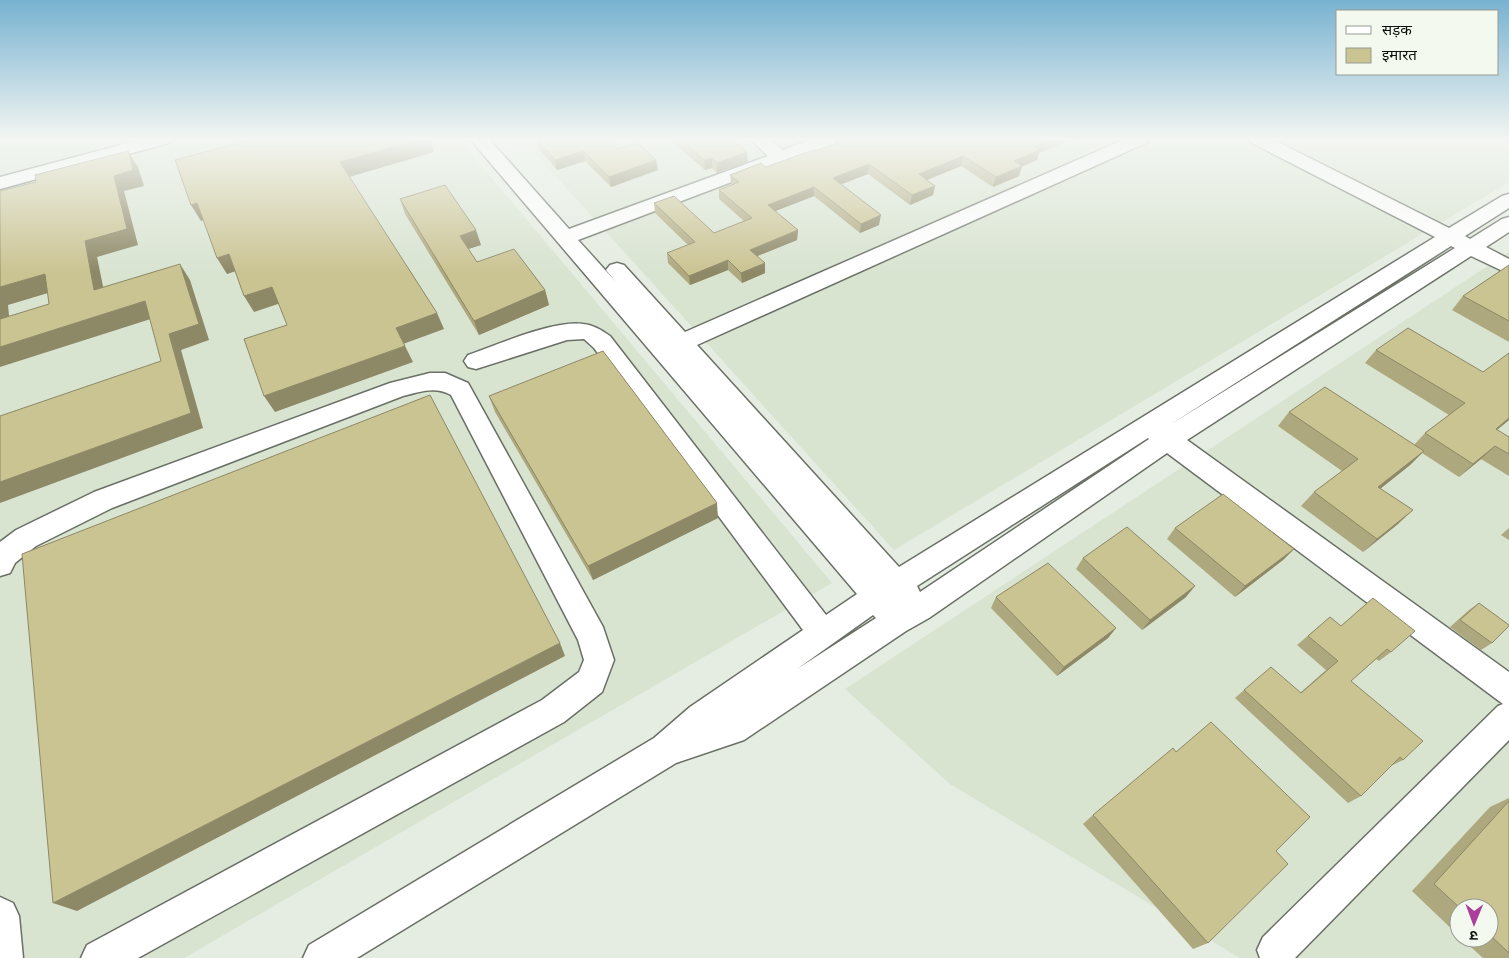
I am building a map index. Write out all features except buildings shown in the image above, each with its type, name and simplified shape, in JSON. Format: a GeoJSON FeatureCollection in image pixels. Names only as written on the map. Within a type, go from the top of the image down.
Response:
{"type":"FeatureCollection","features":[{"type":"Feature","properties":{"kind":"street"},"geometry":{"type":"LineString","coordinates":[[523,184],[574,235],[886,590],[919,609]]}},
{"type":"Feature","properties":{"kind":"street"},"geometry":{"type":"LineString","coordinates":[[534,184],[574,235]]}},
{"type":"Feature","properties":{"kind":"street"},"geometry":{"type":"LineString","coordinates":[[574,235],[710,184]]}},
{"type":"Feature","properties":{"kind":"street"},"geometry":{"type":"LineString","coordinates":[[672,347],[1039,184]]}},
{"type":"Feature","properties":{"kind":"street"},"geometry":{"type":"LineString","coordinates":[[1346,184],[1509,267]]}},
{"type":"Feature","properties":{"kind":"street"},"geometry":{"type":"LineString","coordinates":[[322,958],[666,750],[701,718],[886,590],[1158,432],[1460,242],[1509,200]]}},
{"type":"Feature","properties":{"kind":"street"},"geometry":{"type":"LineString","coordinates":[[1460,242],[1509,223]]}},
{"type":"Feature","properties":{"kind":"street"},"geometry":{"type":"LineString","coordinates":[[476,361],[554,334],[576,331],[589,332],[596,337],[602,342],[822,634]]}},
{"type":"Feature","properties":{"kind":"street"},"geometry":{"type":"LineString","coordinates":[[0,564],[4,555],[26,538],[103,500],[398,389],[434,380],[449,381],[460,389],[592,637],[599,660],[591,682],[553,711],[100,958]]}},
{"type":"Feature","properties":{"kind":"street"},"geometry":{"type":"LineString","coordinates":[[666,750],[733,729],[895,622],[919,609],[1158,432]]}},
{"type":"Feature","properties":{"kind":"street"},"geometry":{"type":"LineString","coordinates":[[1158,432],[1509,691]]}},
{"type":"Feature","properties":{"kind":"street"},"geometry":{"type":"LineString","coordinates":[[886,590],[895,622]]}},
{"type":"Feature","properties":{"kind":"street"},"geometry":{"type":"LineString","coordinates":[[1276,950],[1509,717]]}},
{"type":"Feature","properties":{"kind":"street"},"geometry":{"type":"LineString","coordinates":[[0,916],[4,958]]}},
{"type":"Feature","properties":{"kind":"shaded area"},"geometry":{"type":"Polygon","coordinates":[[[0,184],[497,184],[832,583],[184,958],[0,958],[0,184]]]}},
{"type":"Feature","properties":{"kind":"shaded area"},"geometry":{"type":"Polygon","coordinates":[[[562,184],[1506,184],[894,550],[562,184]]]}},
{"type":"Feature","properties":{"kind":"shaded area"},"geometry":{"type":"Polygon","coordinates":[[[1509,252],[1509,958],[1240,958],[950,784],[845,689],[1509,252]]]}}]}
